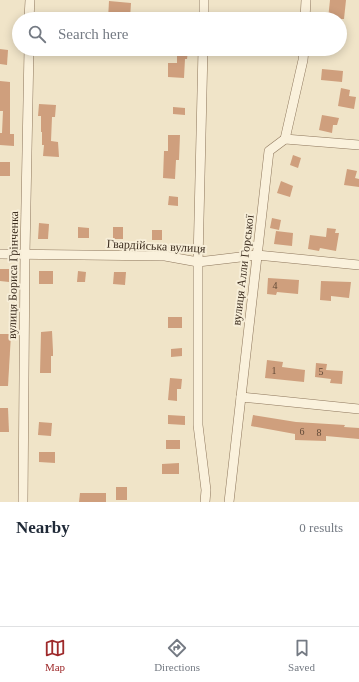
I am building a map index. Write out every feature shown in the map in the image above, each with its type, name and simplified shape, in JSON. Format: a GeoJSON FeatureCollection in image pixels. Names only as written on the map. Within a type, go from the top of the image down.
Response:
{"type":"FeatureCollection","features":[{"type":"Feature","properties":{"kind":"street"},"geometry":{"type":"LineString","coordinates":[[29,12],[30,0]]}},
{"type":"Feature","properties":{"kind":"street"},"geometry":{"type":"LineString","coordinates":[[204,0],[204,12]]}},
{"type":"Feature","properties":{"kind":"street"},"geometry":{"type":"LineString","coordinates":[[305,12],[306,0]]}},
{"type":"Feature","properties":{"kind":"street","name":"вулиця Бориса Грінченка"},"geometry":{"type":"LineString","coordinates":[[23,502],[25,254],[29,56]]}},
{"type":"Feature","properties":{"kind":"street"},"geometry":{"type":"LineString","coordinates":[[203,56],[198,262],[198,425],[206,490],[205,502]]}},
{"type":"Feature","properties":{"kind":"street"},"geometry":{"type":"LineString","coordinates":[[303,56],[285,139],[359,145]]}},
{"type":"Feature","properties":{"kind":"street","name":"вулиця Алли Горської"},"geometry":{"type":"LineString","coordinates":[[229,502],[269,151],[285,139]]}},
{"type":"Feature","properties":{"kind":"street","name":"Гвардійська вулиця"},"geometry":{"type":"LineString","coordinates":[[0,254],[165,256],[198,262],[257,255],[359,265]]}},
{"type":"Feature","properties":{"kind":"street"},"geometry":{"type":"LineString","coordinates":[[241,397],[359,409]]}},
{"type":"Feature","properties":{"kind":"building"},"geometry":{"type":"Polygon","coordinates":[[[330,0],[346,0],[345,12],[329,12],[330,0]]]}},
{"type":"Feature","properties":{"kind":"building"},"geometry":{"type":"Polygon","coordinates":[[[109,1],[131,3],[130,12],[108,12],[109,1]]]}},
{"type":"Feature","properties":{"kind":"building"},"geometry":{"type":"Polygon","coordinates":[[[0,49],[8,50],[7,65],[0,64],[0,49]]]}},
{"type":"Feature","properties":{"kind":"building"},"geometry":{"type":"Polygon","coordinates":[[[177,56],[187,56],[187,59],[185,59],[184,78],[168,77],[168,63],[177,63],[177,56]]]}},
{"type":"Feature","properties":{"kind":"building"},"geometry":{"type":"Polygon","coordinates":[[[322,69],[343,71],[342,82],[321,80],[322,69]]]}},
{"type":"Feature","properties":{"kind":"building"},"geometry":{"type":"Polygon","coordinates":[[[0,81],[10,82],[10,134],[14,134],[14,146],[0,145],[3,111],[0,111],[0,81]]]}},
{"type":"Feature","properties":{"kind":"building"},"geometry":{"type":"Polygon","coordinates":[[[341,88],[350,90],[349,96],[356,97],[354,109],[338,106],[341,88]]]}},
{"type":"Feature","properties":{"kind":"building"},"geometry":{"type":"Polygon","coordinates":[[[39,104],[56,105],[55,117],[52,117],[51,141],[58,142],[59,157],[43,156],[44,145],[42,145],[41,116],[38,116],[39,104]]]}},
{"type":"Feature","properties":{"kind":"building"},"geometry":{"type":"Polygon","coordinates":[[[173,107],[185,108],[185,115],[173,114],[173,107]]]}},
{"type":"Feature","properties":{"kind":"building"},"geometry":{"type":"Polygon","coordinates":[[[322,115],[339,118],[337,125],[333,125],[332,133],[319,130],[322,115]]]}},
{"type":"Feature","properties":{"kind":"building"},"geometry":{"type":"Polygon","coordinates":[[[168,135],[180,135],[179,160],[176,160],[175,179],[163,178],[164,151],[168,151],[168,135]]]}},
{"type":"Feature","properties":{"kind":"building"},"geometry":{"type":"Polygon","coordinates":[[[293,155],[301,158],[298,168],[290,165],[293,155]]]}},
{"type":"Feature","properties":{"kind":"building"},"geometry":{"type":"Polygon","coordinates":[[[0,162],[10,162],[10,176],[0,176],[0,162]]]}},
{"type":"Feature","properties":{"kind":"building"},"geometry":{"type":"Polygon","coordinates":[[[347,169],[357,171],[355,178],[359,179],[359,187],[344,185],[347,169]]]}},
{"type":"Feature","properties":{"kind":"building"},"geometry":{"type":"Polygon","coordinates":[[[281,181],[293,186],[290,197],[277,193],[281,181]]]}},
{"type":"Feature","properties":{"kind":"building"},"geometry":{"type":"Polygon","coordinates":[[[169,196],[178,197],[178,206],[168,205],[169,196]]]}},
{"type":"Feature","properties":{"kind":"building"},"geometry":{"type":"Polygon","coordinates":[[[272,218],[281,220],[279,230],[270,228],[272,218]]]}},
{"type":"Feature","properties":{"kind":"building"},"geometry":{"type":"Polygon","coordinates":[[[39,223],[49,224],[48,239],[38,239],[39,223]]]}},
{"type":"Feature","properties":{"kind":"building"},"geometry":{"type":"Polygon","coordinates":[[[78,227],[89,228],[89,238],[78,238],[78,227]]]}},
{"type":"Feature","properties":{"kind":"building"},"geometry":{"type":"Polygon","coordinates":[[[113,227],[123,227],[123,239],[113,239],[113,227]]]}},
{"type":"Feature","properties":{"kind":"building"},"geometry":{"type":"Polygon","coordinates":[[[327,228],[336,229],[335,233],[339,233],[336,251],[320,248],[319,251],[308,249],[310,235],[326,237],[327,228]]]}},
{"type":"Feature","properties":{"kind":"building"},"geometry":{"type":"Polygon","coordinates":[[[152,230],[162,230],[162,240],[152,240],[152,230]]]}},
{"type":"Feature","properties":{"kind":"building"},"geometry":{"type":"Polygon","coordinates":[[[276,231],[293,233],[292,246],[274,244],[276,231]]]}},
{"type":"Feature","properties":{"kind":"building"},"geometry":{"type":"Polygon","coordinates":[[[0,269],[9,269],[9,282],[0,281],[0,269]]]}},
{"type":"Feature","properties":{"kind":"building"},"geometry":{"type":"Polygon","coordinates":[[[39,271],[53,271],[53,284],[39,284],[39,271]]]}},
{"type":"Feature","properties":{"kind":"building"},"geometry":{"type":"Polygon","coordinates":[[[78,271],[86,272],[85,282],[77,282],[78,271]]]}},
{"type":"Feature","properties":{"kind":"building"},"geometry":{"type":"Polygon","coordinates":[[[114,272],[126,272],[125,285],[113,284],[114,272]]]}},
{"type":"Feature","properties":{"kind":"building"},"geometry":{"type":"Polygon","coordinates":[[[268,278],[299,280],[298,294],[277,292],[276,295],[267,294],[268,278]]]}},
{"type":"Feature","properties":{"kind":"building"},"geometry":{"type":"Polygon","coordinates":[[[321,281],[351,282],[349,298],[331,296],[331,301],[320,300],[321,281]]]}},
{"type":"Feature","properties":{"kind":"building"},"geometry":{"type":"Polygon","coordinates":[[[168,317],[182,317],[182,328],[168,328],[168,317]]]}},
{"type":"Feature","properties":{"kind":"building"},"geometry":{"type":"Polygon","coordinates":[[[52,331],[53,356],[51,356],[51,373],[40,373],[41,332],[52,331]]]}},
{"type":"Feature","properties":{"kind":"building"},"geometry":{"type":"Polygon","coordinates":[[[0,334],[11,334],[8,386],[0,386],[0,334]]]}},
{"type":"Feature","properties":{"kind":"building"},"geometry":{"type":"Polygon","coordinates":[[[182,348],[182,356],[171,357],[171,349],[182,348]]]}},
{"type":"Feature","properties":{"kind":"building"},"geometry":{"type":"Polygon","coordinates":[[[267,360],[283,362],[282,367],[305,370],[304,382],[265,378],[267,360]]]}},
{"type":"Feature","properties":{"kind":"building"},"geometry":{"type":"Polygon","coordinates":[[[316,363],[327,364],[326,370],[343,371],[342,384],[330,383],[331,379],[315,377],[316,363]]]}},
{"type":"Feature","properties":{"kind":"building"},"geometry":{"type":"Polygon","coordinates":[[[170,378],[182,379],[181,389],[177,389],[177,401],[168,400],[170,378]]]}},
{"type":"Feature","properties":{"kind":"building"},"geometry":{"type":"Polygon","coordinates":[[[0,408],[8,408],[9,432],[0,432],[0,408]]]}},
{"type":"Feature","properties":{"kind":"building"},"geometry":{"type":"Polygon","coordinates":[[[168,415],[185,416],[185,425],[168,424],[168,415]]]}},
{"type":"Feature","properties":{"kind":"building"},"geometry":{"type":"Polygon","coordinates":[[[253,415],[296,422],[345,425],[344,427],[359,428],[359,439],[326,436],[326,441],[295,440],[295,434],[251,426],[253,415]]]}},
{"type":"Feature","properties":{"kind":"building"},"geometry":{"type":"Polygon","coordinates":[[[39,422],[52,423],[51,436],[38,435],[39,422]]]}},
{"type":"Feature","properties":{"kind":"building"},"geometry":{"type":"Polygon","coordinates":[[[166,440],[180,440],[180,449],[166,449],[166,440]]]}},
{"type":"Feature","properties":{"kind":"building"},"geometry":{"type":"Polygon","coordinates":[[[39,452],[55,452],[55,463],[39,462],[39,452]]]}},
{"type":"Feature","properties":{"kind":"building"},"geometry":{"type":"Polygon","coordinates":[[[179,463],[179,474],[162,474],[162,464],[179,463]]]}},
{"type":"Feature","properties":{"kind":"building"},"geometry":{"type":"Polygon","coordinates":[[[116,487],[127,487],[127,500],[116,500],[116,487]]]}},
{"type":"Feature","properties":{"kind":"building"},"geometry":{"type":"Polygon","coordinates":[[[80,493],[106,493],[106,502],[79,502],[80,493]]]}}]}
